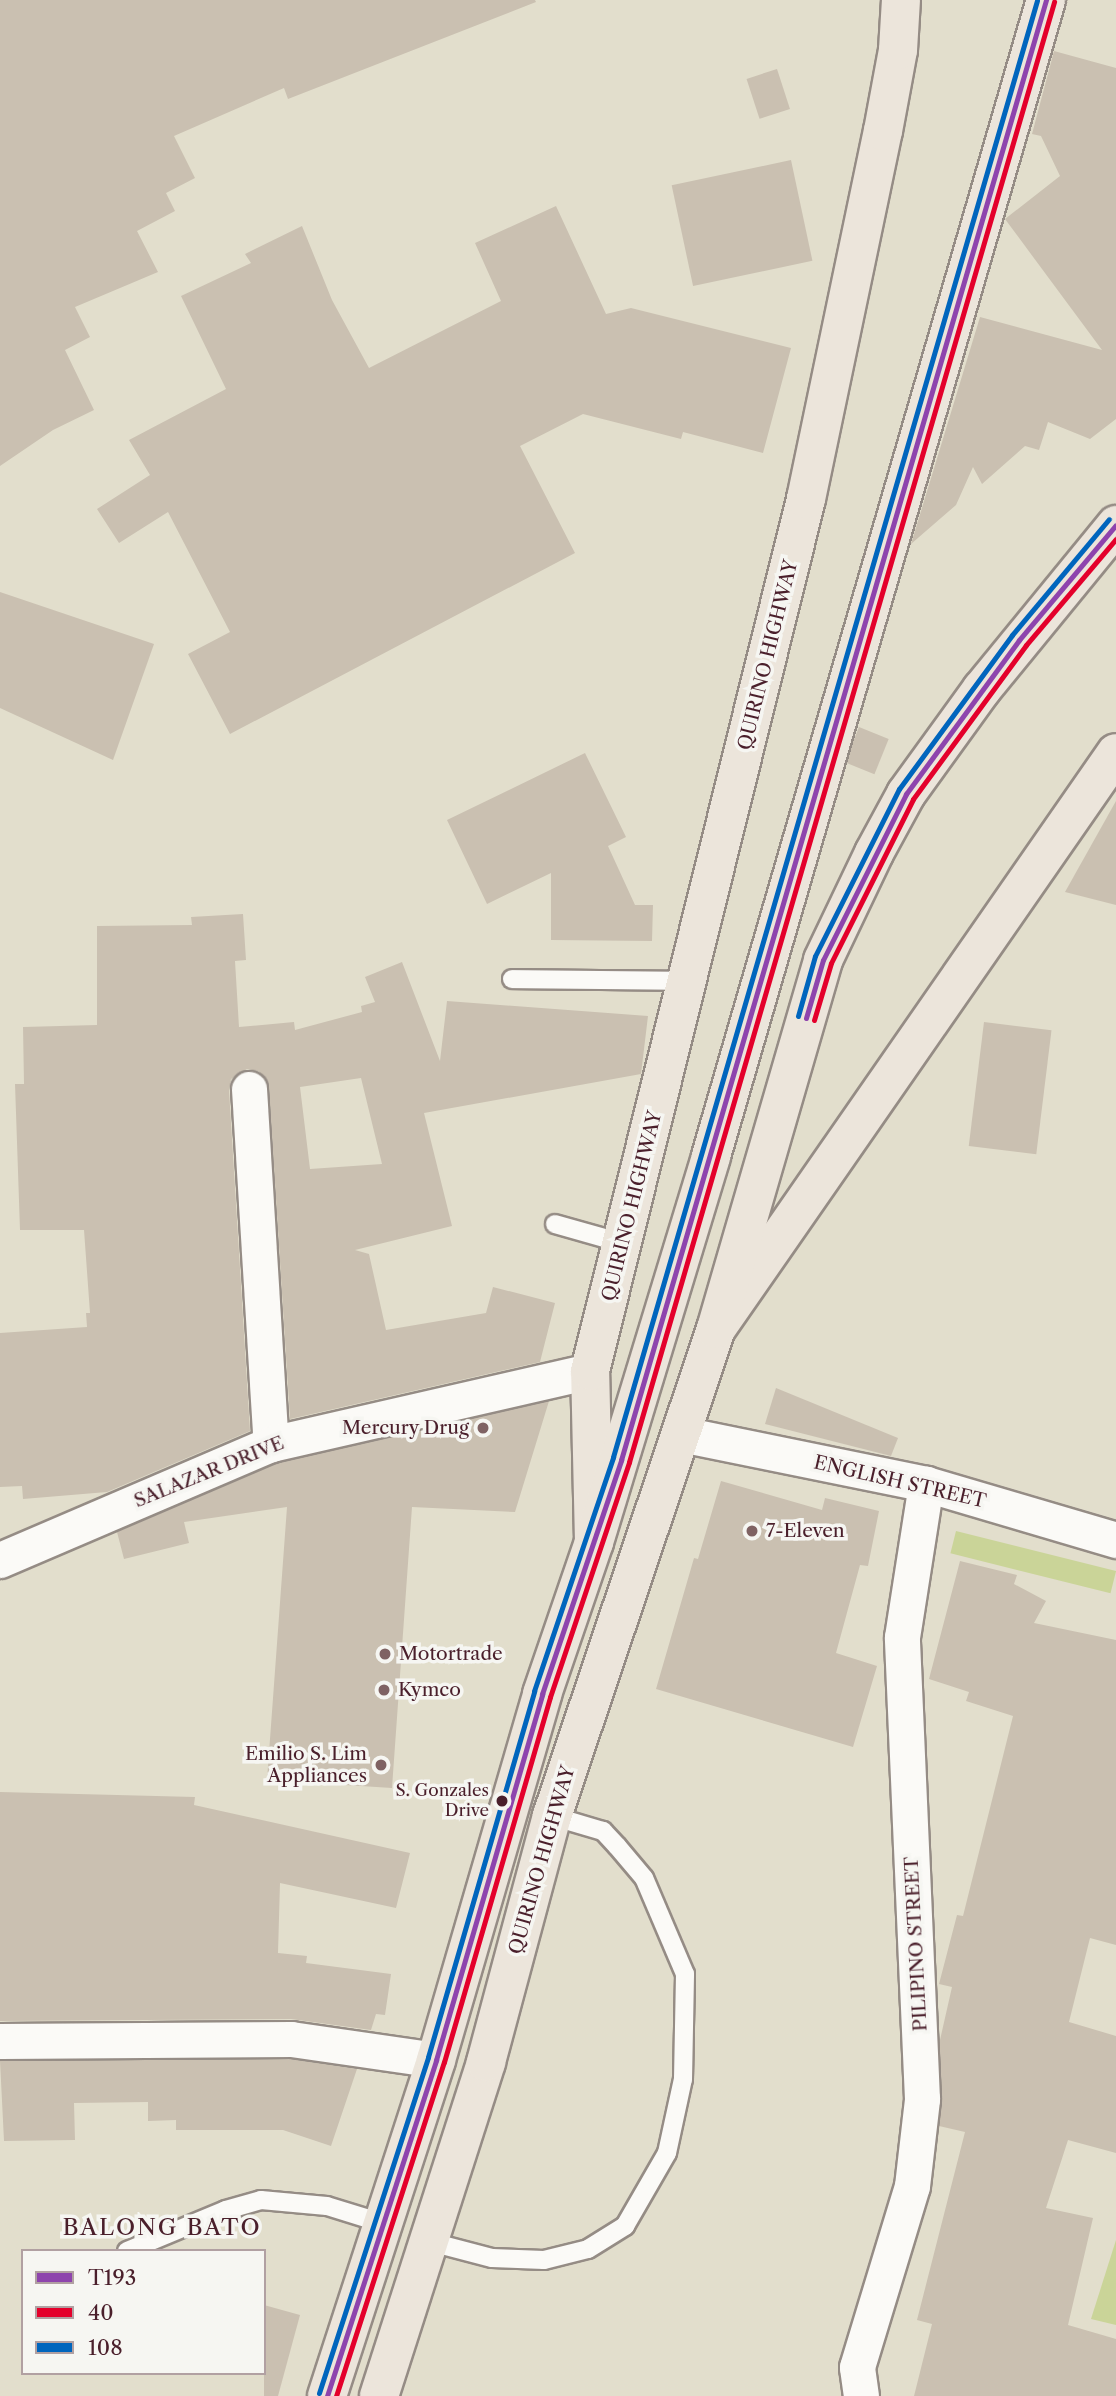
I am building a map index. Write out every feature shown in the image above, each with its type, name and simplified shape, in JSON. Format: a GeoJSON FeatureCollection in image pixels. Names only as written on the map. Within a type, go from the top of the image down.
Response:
{"type":"FeatureCollection","features":[{"type":"Feature","properties":{"kind":"main road","name":"QUIRINO HIGHWAY"},"geometry":{"type":"LineString","coordinates":[[327,2396],[436,2060],[538,1707],[594,1542],[590,1371],[689,981],[809,485],[896,63],[901,0]]}},
{"type":"Feature","properties":{"kind":"main road"},"geometry":{"type":"LineString","coordinates":[[594,1542],[711,1156],[1046,0]]}},
{"type":"Feature","properties":{"kind":"main road"},"geometry":{"type":"LineString","coordinates":[[716,1329],[823,960],[906,794],[1020,640],[1116,525]]}},
{"type":"Feature","properties":{"kind":"main road"},"geometry":{"type":"LineString","coordinates":[[716,1329],[1116,753]]}},
{"type":"Feature","properties":{"kind":"main road","name":"QUIRINO HIGHWAY"},"geometry":{"type":"LineString","coordinates":[[379,2396],[486,2062],[552,1816],[620,1603],[716,1329]]}},
{"type":"Feature","properties":{"kind":"street"},"geometry":{"type":"LineString","coordinates":[[249,1089],[271,1444]]}},
{"type":"Feature","properties":{"kind":"street","name":"SALAZAR DRIVE"},"geometry":{"type":"LineString","coordinates":[[0,1560],[271,1444],[590,1371]]}},
{"type":"Feature","properties":{"kind":"street","name":"ENGLISH STREET"},"geometry":{"type":"LineString","coordinates":[[681,1434],[926,1485],[1116,1541]]}},
{"type":"Feature","properties":{"kind":"street","name":"PILIPINO STREET"},"geometry":{"type":"LineString","coordinates":[[861,2396],[857,2367],[912,2186],[922,2099],[902,1637],[926,1485]]}},
{"type":"Feature","properties":{"kind":"street"},"geometry":{"type":"LineString","coordinates":[[0,2041],[291,2039],[436,2060]]}},
{"type":"Feature","properties":{"kind":"lane"},"geometry":{"type":"LineString","coordinates":[[512,979],[689,981]]}},
{"type":"Feature","properties":{"kind":"lane"},"geometry":{"type":"LineString","coordinates":[[555,1224],[622,1243]]}},
{"type":"Feature","properties":{"kind":"lane"},"geometry":{"type":"LineString","coordinates":[[427,2241],[492,2258],[544,2260],[588,2249],[625,2226],[667,2153],[683,2078],[685,1974],[644,1878],[603,1831],[552,1816]]}},
{"type":"Feature","properties":{"kind":"lane"},"geometry":{"type":"LineString","coordinates":[[132,2249],[226,2210],[261,2200],[327,2206],[382,2223]]}},
{"type":"Feature","properties":{"kind":"green space"},"geometry":{"type":"Polygon","coordinates":[[[956,1531],[1116,1571],[1111,1593],[950,1553],[956,1531]]]}},
{"type":"Feature","properties":{"kind":"green space"},"geometry":{"type":"Polygon","coordinates":[[[1116,2240],[1116,2325],[1091,2319],[1116,2240]]]}},
{"type":"Feature","properties":{"kind":"building"},"geometry":{"type":"Polygon","coordinates":[[[0,0],[536,2],[288,99],[284,88],[174,136],[195,178],[166,193],[175,211],[137,231],[158,272],[75,307],[90,337],[65,350],[94,410],[53,430],[0,466],[0,0]]]}},
{"type":"Feature","properties":{"kind":"building"},"geometry":{"type":"Polygon","coordinates":[[[1054,51],[1116,68],[1116,419],[1090,439],[1048,422],[1039,450],[1025,446],[982,484],[973,467],[956,505],[911,544],[980,317],[1102,350],[1005,219],[1060,176],[1041,136],[1032,134],[1054,51]]]}},
{"type":"Feature","properties":{"kind":"building"},"geometry":{"type":"Polygon","coordinates":[[[777,69],[790,109],[760,119],[747,79],[777,69]]]}},
{"type":"Feature","properties":{"kind":"building"},"geometry":{"type":"Polygon","coordinates":[[[791,160],[812,261],[693,286],[672,185],[791,160]]]}},
{"type":"Feature","properties":{"kind":"building"},"geometry":{"type":"Polygon","coordinates":[[[556,206],[606,314],[631,308],[791,348],[763,453],[683,432],[681,439],[583,414],[520,446],[575,553],[230,734],[188,654],[230,632],[168,512],[119,543],[97,509],[150,475],[129,440],[226,389],[181,296],[251,263],[245,254],[302,226],[332,300],[369,368],[501,301],[475,243],[556,206]]]}},
{"type":"Feature","properties":{"kind":"building"},"geometry":{"type":"Polygon","coordinates":[[[0,592],[154,644],[113,760],[0,708],[0,592]]]}},
{"type":"Feature","properties":{"kind":"building"},"geometry":{"type":"Polygon","coordinates":[[[859,727],[889,739],[874,774],[845,762],[859,727]]]}},
{"type":"Feature","properties":{"kind":"building"},"geometry":{"type":"Polygon","coordinates":[[[585,753],[626,837],[608,846],[635,905],[653,905],[652,941],[551,940],[551,873],[487,904],[447,820],[585,753]]]}},
{"type":"Feature","properties":{"kind":"building"},"geometry":{"type":"Polygon","coordinates":[[[1116,801],[1116,905],[1065,892],[1116,801]]]}},
{"type":"Feature","properties":{"kind":"building"},"geometry":{"type":"Polygon","coordinates":[[[243,914],[246,960],[235,961],[239,1027],[294,1022],[295,1030],[362,1012],[361,1006],[375,1002],[365,977],[402,962],[440,1061],[447,1001],[648,1016],[641,1074],[424,1113],[452,1226],[355,1250],[369,1254],[386,1330],[486,1313],[493,1287],[555,1303],[540,1362],[290,1419],[269,1088],[259,1071],[247,1069],[231,1079],[229,1090],[250,1431],[107,1492],[23,1499],[22,1486],[0,1487],[0,1333],[87,1327],[86,1313],[90,1313],[84,1230],[20,1230],[15,1084],[24,1084],[23,1027],[97,1025],[97,926],[192,925],[191,917],[243,914]],[[361,1078],[300,1087],[310,1169],[382,1164],[361,1078]]]}},
{"type":"Feature","properties":{"kind":"building"},"geometry":{"type":"Polygon","coordinates":[[[984,1022],[1051,1030],[1036,1154],[969,1146],[984,1022]]]}},
{"type":"Feature","properties":{"kind":"building"},"geometry":{"type":"Polygon","coordinates":[[[776,1388],[898,1438],[891,1456],[765,1424],[776,1388]]]}},
{"type":"Feature","properties":{"kind":"building"},"geometry":{"type":"Polygon","coordinates":[[[549,1401],[515,1512],[412,1507],[392,1788],[267,1780],[287,1507],[184,1522],[189,1543],[124,1559],[117,1532],[277,1463],[549,1401]]]}},
{"type":"Feature","properties":{"kind":"building"},"geometry":{"type":"Polygon","coordinates":[[[721,1481],[822,1510],[825,1498],[879,1511],[868,1566],[860,1565],[836,1653],[877,1666],[853,1747],[656,1689],[694,1558],[698,1559],[721,1481]]]}},
{"type":"Feature","properties":{"kind":"building"},"geometry":{"type":"Polygon","coordinates":[[[960,1561],[1017,1575],[1014,1584],[1046,1601],[1034,1623],[1116,1640],[1116,1945],[1090,1938],[1069,2022],[1116,2036],[1116,2153],[1068,2140],[1046,2208],[1093,2218],[1068,2325],[1116,2339],[1116,2396],[914,2396],[932,2324],[917,2320],[965,2132],[939,2126],[940,2040],[952,1987],[939,1984],[957,1915],[963,1916],[1013,1716],[966,1701],[969,1692],[929,1679],[960,1561]]]}},
{"type":"Feature","properties":{"kind":"building"},"geometry":{"type":"Polygon","coordinates":[[[0,1792],[195,1797],[194,1805],[410,1853],[396,1908],[280,1883],[278,1953],[307,1956],[306,1963],[391,1974],[385,2015],[376,2014],[371,2030],[291,2019],[0,2021],[0,1792]]]}},
{"type":"Feature","properties":{"kind":"building"},"geometry":{"type":"Polygon","coordinates":[[[290,2059],[357,2069],[331,2146],[283,2130],[176,2130],[176,2120],[148,2121],[148,2102],[74,2103],[75,2140],[4,2141],[0,2061],[290,2059]]]}},
{"type":"Feature","properties":{"kind":"building"},"geometry":{"type":"Polygon","coordinates":[[[266,2306],[300,2315],[278,2396],[264,2396],[266,2306]]]}},
{"type":"Feature","properties":{"kind":"transit line","name":"108"},"geometry":{"type":"LineString","coordinates":[[319,2393],[428,2057],[534,1691],[613,1457],[1037,0]]}},
{"type":"Feature","properties":{"kind":"transit line","name":"T193"},"geometry":{"type":"LineString","coordinates":[[327,2396],[436,2060],[542,1694],[621,1460],[1046,0]]}},
{"type":"Feature","properties":{"kind":"transit line","name":"40"},"geometry":{"type":"LineString","coordinates":[[336,2396],[444,2062],[550,1697],[629,1462],[1054,2]]}},
{"type":"Feature","properties":{"kind":"transit line","name":"108"},"geometry":{"type":"LineString","coordinates":[[798,1016],[815,956],[899,789],[1012,635],[1109,519]]}},
{"type":"Feature","properties":{"kind":"transit line","name":"T193"},"geometry":{"type":"LineString","coordinates":[[806,1018],[823,960],[906,794],[1019,640],[1116,525]]}},
{"type":"Feature","properties":{"kind":"transit line","name":"40"},"geometry":{"type":"LineString","coordinates":[[814,1020],[831,963],[913,799],[1026,645],[1116,539]]}},
{"type":"Feature","properties":{"kind":"place","name":"Mercury Drug"},"geometry":{"type":"Point","coordinates":[483,1428]}},
{"type":"Feature","properties":{"kind":"place","name":"7-Eleven"},"geometry":{"type":"Point","coordinates":[752,1531]}},
{"type":"Feature","properties":{"kind":"place","name":"Motortrade"},"geometry":{"type":"Point","coordinates":[385,1654]}},
{"type":"Feature","properties":{"kind":"place","name":"Kymco"},"geometry":{"type":"Point","coordinates":[384,1690]}},
{"type":"Feature","properties":{"kind":"place","name":"Emilio S. Lim Appliances"},"geometry":{"type":"Point","coordinates":[381,1765]}},
{"type":"Feature","properties":{"kind":"place","name":"S. Gonzales Drive"},"geometry":{"type":"Point","coordinates":[502,1801]}},
{"type":"Feature","properties":{"kind":"district","name":"BALONG BATO"},"geometry":{"type":"Point","coordinates":[162,2227]}}]}
